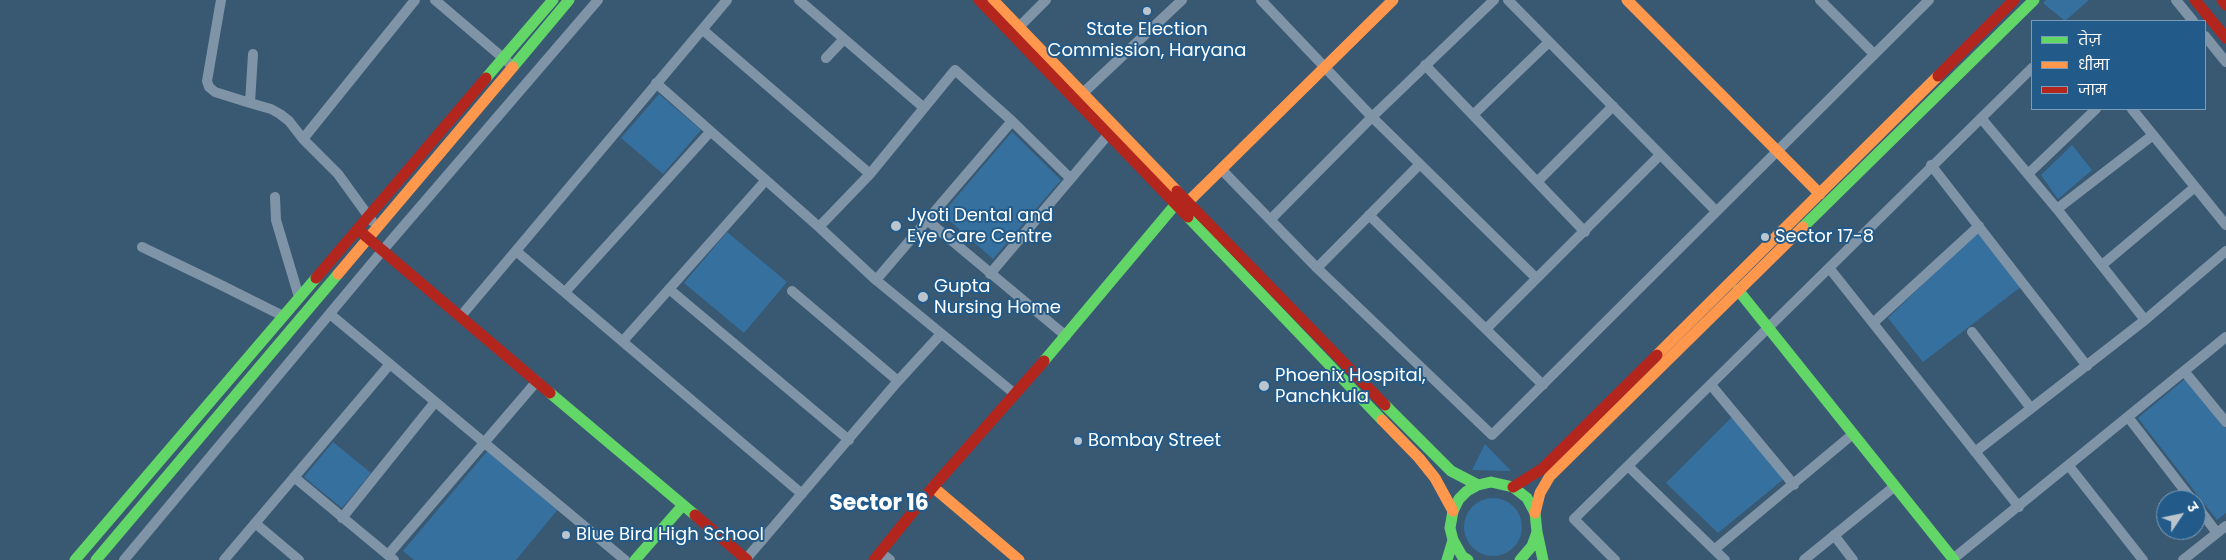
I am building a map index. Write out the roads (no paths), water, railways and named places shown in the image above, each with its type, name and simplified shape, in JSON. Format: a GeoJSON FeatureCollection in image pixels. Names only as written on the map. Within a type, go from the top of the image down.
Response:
{"type":"FeatureCollection","features":[{"type":"Feature","properties":{"kind":"street"},"geometry":{"type":"LineString","coordinates":[[221,0],[207,82],[209,87],[215,92],[271,109],[289,121],[303,139],[338,174],[378,227]]}},
{"type":"Feature","properties":{"kind":"street"},"geometry":{"type":"LineString","coordinates":[[303,139],[415,0]]}},
{"type":"Feature","properties":{"kind":"street"},"geometry":{"type":"LineString","coordinates":[[435,0],[513,67]]}},
{"type":"Feature","properties":{"kind":"street"},"geometry":{"type":"LineString","coordinates":[[75,560],[553,0]]}},
{"type":"Feature","properties":{"kind":"street"},"geometry":{"type":"LineString","coordinates":[[96,560],[569,0]]}},
{"type":"Feature","properties":{"kind":"street"},"geometry":{"type":"LineString","coordinates":[[124,560],[383,250],[598,0]]}},
{"type":"Feature","properties":{"kind":"street"},"geometry":{"type":"LineString","coordinates":[[461,316],[727,0]]}},
{"type":"Feature","properties":{"kind":"street"},"geometry":{"type":"LineString","coordinates":[[799,0],[923,107]]}},
{"type":"Feature","properties":{"kind":"street"},"geometry":{"type":"LineString","coordinates":[[979,0],[1016,30],[1083,93],[1111,130],[1188,202],[1431,453],[1451,472],[1478,485]]}},
{"type":"Feature","properties":{"kind":"street"},"geometry":{"type":"LineString","coordinates":[[993,0],[1016,30],[1111,130],[1175,205],[1419,458],[1435,478],[1453,511]]}},
{"type":"Feature","properties":{"kind":"street"},"geometry":{"type":"LineString","coordinates":[[1016,30],[1046,0]]}},
{"type":"Feature","properties":{"kind":"street"},"geometry":{"type":"LineString","coordinates":[[1083,93],[1182,0]]}},
{"type":"Feature","properties":{"kind":"street"},"geometry":{"type":"LineString","coordinates":[[1261,0],[1372,117],[1536,278]]}},
{"type":"Feature","properties":{"kind":"street"},"geometry":{"type":"LineString","coordinates":[[890,560],[877,556],[933,487],[1066,336],[1175,205],[1188,202],[1393,0]]}},
{"type":"Feature","properties":{"kind":"street"},"geometry":{"type":"LineString","coordinates":[[1271,219],[1372,117],[1494,0]]}},
{"type":"Feature","properties":{"kind":"street"},"geometry":{"type":"LineString","coordinates":[[1508,0],[1716,211]]}},
{"type":"Feature","properties":{"kind":"street"},"geometry":{"type":"LineString","coordinates":[[1627,0],[1820,194]]}},
{"type":"Feature","properties":{"kind":"street"},"geometry":{"type":"LineString","coordinates":[[1820,0],[1874,54]]}},
{"type":"Feature","properties":{"kind":"street"},"geometry":{"type":"LineString","coordinates":[[1221,169],[1317,268],[1492,436],[1928,0]]}},
{"type":"Feature","properties":{"kind":"street"},"geometry":{"type":"LineString","coordinates":[[1513,487],[1542,469],[2014,0]]}},
{"type":"Feature","properties":{"kind":"street"},"geometry":{"type":"LineString","coordinates":[[1543,560],[1535,512],[1540,493],[1550,476],[2034,0]]}},
{"type":"Feature","properties":{"kind":"street"},"geometry":{"type":"LineString","coordinates":[[2176,0],[2192,20]]}},
{"type":"Feature","properties":{"kind":"street"},"geometry":{"type":"LineString","coordinates":[[2196,0],[2226,38]]}},
{"type":"Feature","properties":{"kind":"street"},"geometry":{"type":"LineString","coordinates":[[2222,0],[2226,5]]}},
{"type":"Feature","properties":{"kind":"street"},"geometry":{"type":"LineString","coordinates":[[703,30],[870,174]]}},
{"type":"Feature","properties":{"kind":"street"},"geometry":{"type":"LineString","coordinates":[[2206,37],[2226,62]]}},
{"type":"Feature","properties":{"kind":"street"},"geometry":{"type":"LineString","coordinates":[[826,58],[844,39]]}},
{"type":"Feature","properties":{"kind":"street"},"geometry":{"type":"LineString","coordinates":[[1473,115],[1549,42]]}},
{"type":"Feature","properties":{"kind":"street"},"geometry":{"type":"LineString","coordinates":[[250,103],[253,54]]}},
{"type":"Feature","properties":{"kind":"street"},"geometry":{"type":"LineString","coordinates":[[1425,65],[1585,232]]}},
{"type":"Feature","properties":{"kind":"street"},"geometry":{"type":"LineString","coordinates":[[1615,560],[1574,519],[2031,69]]}},
{"type":"Feature","properties":{"kind":"street"},"geometry":{"type":"LineString","coordinates":[[819,227],[870,174],[955,70],[1012,121],[1070,178]]}},
{"type":"Feature","properties":{"kind":"street"},"geometry":{"type":"LineString","coordinates":[[656,84],[819,227],[876,280],[1015,394]]}},
{"type":"Feature","properties":{"kind":"street"},"geometry":{"type":"LineString","coordinates":[[1537,182],[1612,106]]}},
{"type":"Feature","properties":{"kind":"street"},"geometry":{"type":"LineString","coordinates":[[2028,174],[2095,110]]}},
{"type":"Feature","properties":{"kind":"street"},"geometry":{"type":"LineString","coordinates":[[2133,110],[2226,225]]}},
{"type":"Feature","properties":{"kind":"street"},"geometry":{"type":"LineString","coordinates":[[1980,118],[2057,209],[2145,320]]}},
{"type":"Feature","properties":{"kind":"street"},"geometry":{"type":"LineString","coordinates":[[876,280],[1012,121]]}},
{"type":"Feature","properties":{"kind":"street"},"geometry":{"type":"LineString","coordinates":[[990,274],[1111,130]]}},
{"type":"Feature","properties":{"kind":"street"},"geometry":{"type":"LineString","coordinates":[[566,291],[710,132]]}},
{"type":"Feature","properties":{"kind":"street"},"geometry":{"type":"LineString","coordinates":[[2057,209],[2153,135]]}},
{"type":"Feature","properties":{"kind":"street"},"geometry":{"type":"LineString","coordinates":[[1486,329],[1585,232],[1660,154]]}},
{"type":"Feature","properties":{"kind":"street"},"geometry":{"type":"LineString","coordinates":[[1317,268],[1420,164]]}},
{"type":"Feature","properties":{"kind":"street"},"geometry":{"type":"LineString","coordinates":[[1931,166],[2087,366]]}},
{"type":"Feature","properties":{"kind":"street"},"geometry":{"type":"LineString","coordinates":[[623,341],[766,180]]}},
{"type":"Feature","properties":{"kind":"street"},"geometry":{"type":"LineString","coordinates":[[2102,265],[2195,187]]}},
{"type":"Feature","properties":{"kind":"street"},"geometry":{"type":"LineString","coordinates":[[275,197],[276,220],[299,298]]}},
{"type":"Feature","properties":{"kind":"street"},"geometry":{"type":"LineString","coordinates":[[1369,215],[1543,385]]}},
{"type":"Feature","properties":{"kind":"street"},"geometry":{"type":"LineString","coordinates":[[927,220],[1066,336]]}},
{"type":"Feature","properties":{"kind":"street"},"geometry":{"type":"LineString","coordinates":[[1873,323],[1979,226]]}},
{"type":"Feature","properties":{"kind":"street"},"geometry":{"type":"LineString","coordinates":[[358,229],[746,560],[898,380],[941,334]]}},
{"type":"Feature","properties":{"kind":"street"},"geometry":{"type":"LineString","coordinates":[[142,248],[283,316]]}},
{"type":"Feature","properties":{"kind":"street"},"geometry":{"type":"LineString","coordinates":[[516,251],[566,291],[802,494]]}},
{"type":"Feature","properties":{"kind":"street"},"geometry":{"type":"LineString","coordinates":[[1974,452],[2145,320],[2226,251]]}},
{"type":"Feature","properties":{"kind":"street"},"geometry":{"type":"LineString","coordinates":[[1830,269],[2019,507]]}},
{"type":"Feature","properties":{"kind":"street"},"geometry":{"type":"LineString","coordinates":[[669,289],[849,440]]}},
{"type":"Feature","properties":{"kind":"street"},"geometry":{"type":"LineString","coordinates":[[1738,290],[1954,560],[2226,337]]}},
{"type":"Feature","properties":{"kind":"street"},"geometry":{"type":"LineString","coordinates":[[792,291],[898,380]]}},
{"type":"Feature","properties":{"kind":"street"},"geometry":{"type":"LineString","coordinates":[[330,314],[625,560]]}},
{"type":"Feature","properties":{"kind":"street"},"geometry":{"type":"LineString","coordinates":[[1972,332],[2030,407]]}},
{"type":"Feature","properties":{"kind":"street"},"geometry":{"type":"LineString","coordinates":[[224,560],[390,364]]}},
{"type":"Feature","properties":{"kind":"street"},"geometry":{"type":"LineString","coordinates":[[2184,370],[2226,422]]}},
{"type":"Feature","properties":{"kind":"street"},"geometry":{"type":"LineString","coordinates":[[294,477],[391,558],[537,381]]}},
{"type":"Feature","properties":{"kind":"street"},"geometry":{"type":"LineString","coordinates":[[1711,385],[1794,485]]}},
{"type":"Feature","properties":{"kind":"street"},"geometry":{"type":"LineString","coordinates":[[342,518],[435,402]]}},
{"type":"Feature","properties":{"kind":"street"},"geometry":{"type":"LineString","coordinates":[[2128,417],[2184,490]]}},
{"type":"Feature","properties":{"kind":"street"},"geometry":{"type":"LineString","coordinates":[[1714,550],[1853,434]]}},
{"type":"Feature","properties":{"kind":"street"},"geometry":{"type":"LineString","coordinates":[[1628,466],[1725,560]]}},
{"type":"Feature","properties":{"kind":"street"},"geometry":{"type":"LineString","coordinates":[[2069,466],[2143,560]]}},
{"type":"Feature","properties":{"kind":"street"},"geometry":{"type":"LineString","coordinates":[[1468,560],[1462,556],[1453,540],[1450,528],[1453,511],[1462,496],[1478,485],[1497,482],[1513,487],[1527,498],[1535,512]]}},
{"type":"Feature","properties":{"kind":"street"},"geometry":{"type":"LineString","coordinates":[[1804,560],[1895,486]]}},
{"type":"Feature","properties":{"kind":"street"},"geometry":{"type":"LineString","coordinates":[[933,487],[1019,560]]}},
{"type":"Feature","properties":{"kind":"street"},"geometry":{"type":"LineString","coordinates":[[635,560],[683,505]]}},
{"type":"Feature","properties":{"kind":"street"},"geometry":{"type":"LineString","coordinates":[[2206,518],[2217,532]]}},
{"type":"Feature","properties":{"kind":"street"},"geometry":{"type":"LineString","coordinates":[[255,523],[299,560]]}},
{"type":"Feature","properties":{"kind":"street"},"geometry":{"type":"LineString","coordinates":[[2183,560],[2226,526]]}},
{"type":"Feature","properties":{"kind":"street"},"geometry":{"type":"LineString","coordinates":[[1520,560],[1532,546],[1537,532]]}},
{"type":"Feature","properties":{"kind":"street"},"geometry":{"type":"LineString","coordinates":[[1834,535],[1854,560]]}},
{"type":"Feature","properties":{"kind":"street"},"geometry":{"type":"LineString","coordinates":[[1447,560],[1453,540]]}},
{"type":"Feature","properties":{"kind":"place","name":"State Election Commission, Haryana"},"geometry":{"type":"Point","coordinates":[1147,11]}},
{"type":"Feature","properties":{"kind":"place","name":"Jyoti Dental and Eye Care Centre"},"geometry":{"type":"Point","coordinates":[896,226]}},
{"type":"Feature","properties":{"kind":"place","name":"Sector 17-8"},"geometry":{"type":"Point","coordinates":[1765,237]}},
{"type":"Feature","properties":{"kind":"place","name":"Gupta Nursing Home"},"geometry":{"type":"Point","coordinates":[923,297]}},
{"type":"Feature","properties":{"kind":"place","name":"Phoenix Hospital, Panchkula"},"geometry":{"type":"Point","coordinates":[1264,386]}},
{"type":"Feature","properties":{"kind":"place","name":"Bombay Street"},"geometry":{"type":"Point","coordinates":[1078,441]}},
{"type":"Feature","properties":{"kind":"place","name":"Blue Bird High School"},"geometry":{"type":"Point","coordinates":[566,535]}},
{"type":"Feature","properties":{"kind":"district","name":"Sector 16"},"geometry":{"type":"Point","coordinates":[879,504]}}]}
